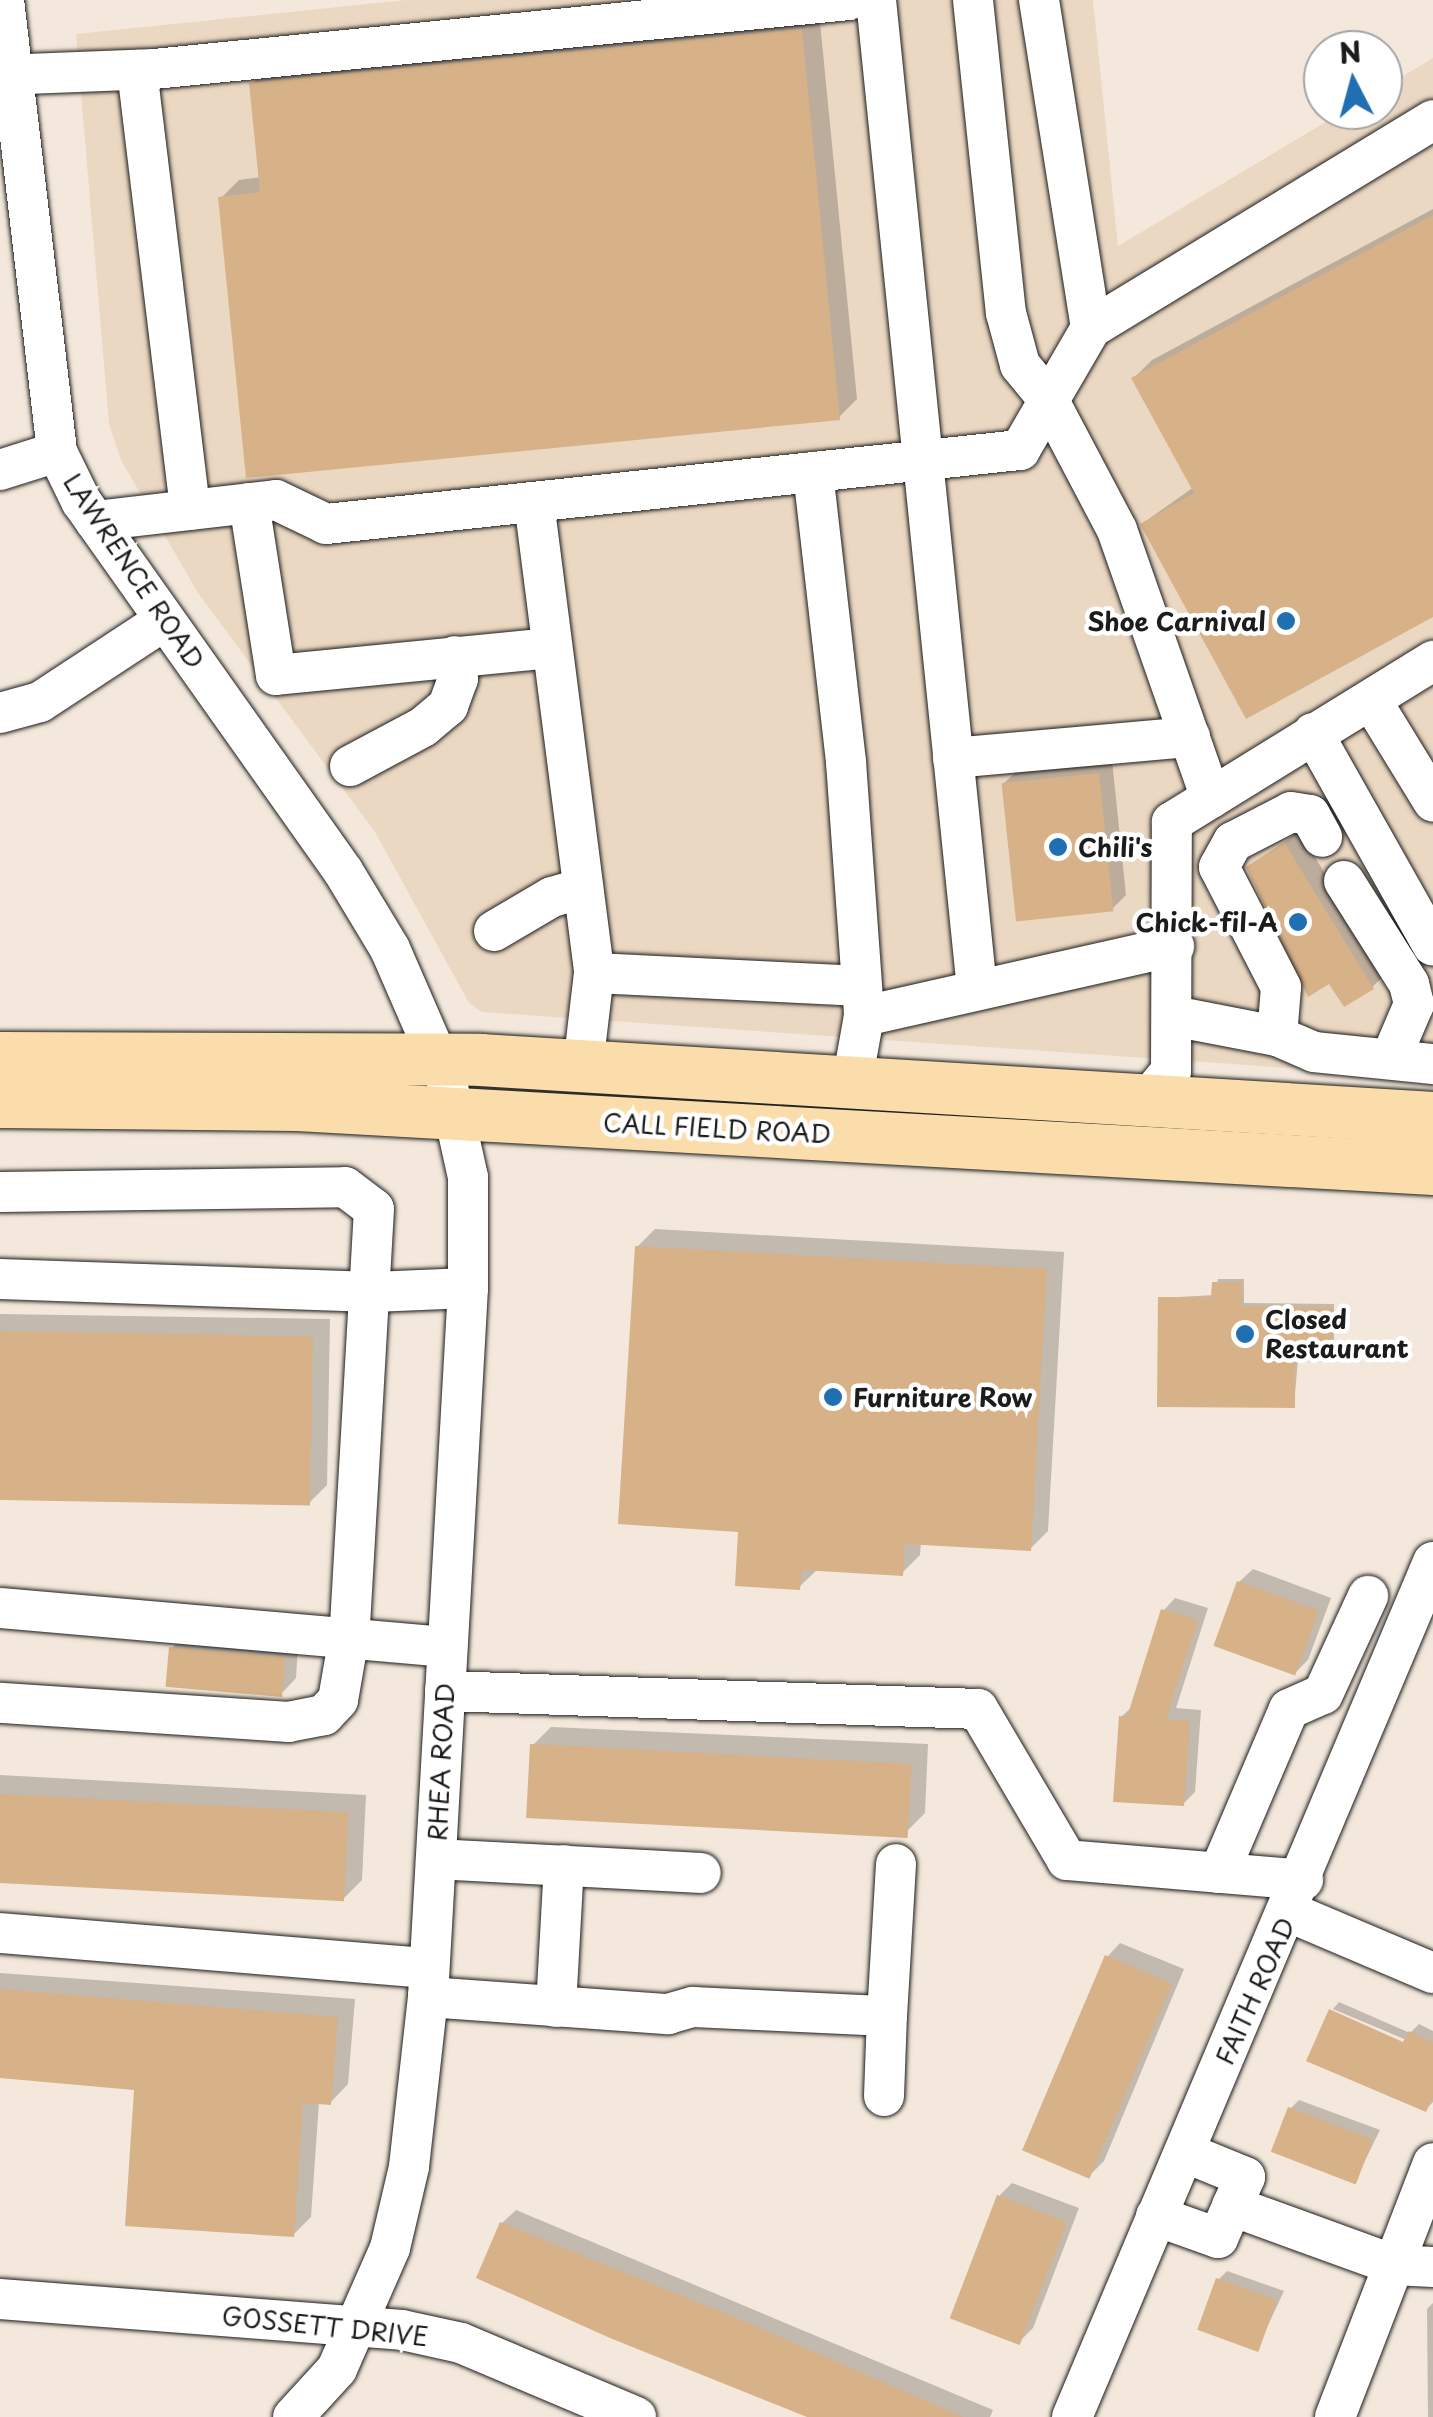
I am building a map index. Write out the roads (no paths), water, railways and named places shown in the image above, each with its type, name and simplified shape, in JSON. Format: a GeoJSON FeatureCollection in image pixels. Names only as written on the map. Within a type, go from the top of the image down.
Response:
{"type":"FeatureCollection","features":[{"type":"Feature","properties":{"kind":"main road","name":"CALL FIELD ROAD"},"geometry":{"type":"LineString","coordinates":[[0,1058],[446,1084],[840,1135],[1433,1169]]}},
{"type":"Feature","properties":{"kind":"main road","name":"CALL FIELD ROAD"},"geometry":{"type":"LineString","coordinates":[[0,1102],[298,1105],[584,1066],[1433,1118]]}},
{"type":"Feature","properties":{"kind":"main road"},"geometry":{"type":"LineString","coordinates":[[840,1135],[852,1083]]}},
{"type":"Feature","properties":{"kind":"main road"},"geometry":{"type":"LineString","coordinates":[[1144,1153],[1146,1102]]}},
{"type":"Feature","properties":{"kind":"street","name":"LAWRENCE ROAD"},"geometry":{"type":"LineString","coordinates":[[4,0],[10,142],[57,452],[95,521],[343,871],[390,949],[446,1084]]}},
{"type":"Feature","properties":{"kind":"street"},"geometry":{"type":"LineString","coordinates":[[6,74],[138,70],[849,0]]}},
{"type":"Feature","properties":{"kind":"street"},"geometry":{"type":"LineString","coordinates":[[876,0],[978,990]]}},
{"type":"Feature","properties":{"kind":"street"},"geometry":{"type":"LineString","coordinates":[[973,0],[1006,314],[1020,365],[1048,400],[1117,530],[1211,798]]}},
{"type":"Feature","properties":{"kind":"street"},"geometry":{"type":"LineString","coordinates":[[1039,0],[1091,328]]}},
{"type":"Feature","properties":{"kind":"street"},"geometry":{"type":"LineString","coordinates":[[138,70],[190,510]]}},
{"type":"Feature","properties":{"kind":"street"},"geometry":{"type":"LineString","coordinates":[[95,521],[276,500],[326,524],[1020,450],[1091,328],[1433,120]]}},
{"type":"Feature","properties":{"kind":"street"},"geometry":{"type":"LineString","coordinates":[[0,470],[57,452]]}},
{"type":"Feature","properties":{"kind":"street"},"geometry":{"type":"LineString","coordinates":[[813,472],[846,762],[863,1000],[852,1083]]}},
{"type":"Feature","properties":{"kind":"street"},"geometry":{"type":"LineString","coordinates":[[534,502],[594,973],[584,1066]]}},
{"type":"Feature","properties":{"kind":"street"},"geometry":{"type":"LineString","coordinates":[[249,503],[276,675],[552,648]]}},
{"type":"Feature","properties":{"kind":"street"},"geometry":{"type":"LineString","coordinates":[[0,713],[40,702],[165,620]]}},
{"type":"Feature","properties":{"kind":"street"},"geometry":{"type":"LineString","coordinates":[[350,766],[448,706],[458,678],[454,656]]}},
{"type":"Feature","properties":{"kind":"street"},"geometry":{"type":"LineString","coordinates":[[1146,1102],[1171,1070],[1172,822],[1433,661]]}},
{"type":"Feature","properties":{"kind":"street"},"geometry":{"type":"LineString","coordinates":[[1370,700],[1433,801]]}},
{"type":"Feature","properties":{"kind":"street"},"geometry":{"type":"LineString","coordinates":[[1313,733],[1433,946]]}},
{"type":"Feature","properties":{"kind":"street"},"geometry":{"type":"LineString","coordinates":[[952,758],[1190,737]]}},
{"type":"Feature","properties":{"kind":"street"},"geometry":{"type":"LineString","coordinates":[[1277,1036],[1281,987],[1219,867],[1232,842],[1290,812],[1310,815],[1322,837]]}},
{"type":"Feature","properties":{"kind":"street"},"geometry":{"type":"LineString","coordinates":[[1344,881],[1409,984],[1414,1004],[1391,1058]]}},
{"type":"Feature","properties":{"kind":"street"},"geometry":{"type":"LineString","coordinates":[[494,930],[552,897],[583,888]]}},
{"type":"Feature","properties":{"kind":"street"},"geometry":{"type":"LineString","coordinates":[[594,973],[863,1000],[978,990],[1174,946]]}},
{"type":"Feature","properties":{"kind":"street"},"geometry":{"type":"LineString","coordinates":[[1173,1016],[1277,1036],[1314,1052],[1433,1064]]}},
{"type":"Feature","properties":{"kind":"street","name":"RHEA ROAD"},"geometry":{"type":"LineString","coordinates":[[293,2417],[337,2370],[390,2248],[409,2167],[428,1982],[468,1288],[468,1177],[446,1084]]}},
{"type":"Feature","properties":{"kind":"street"},"geometry":{"type":"LineString","coordinates":[[0,1192],[344,1187],[374,1209],[373,1292],[349,1637],[338,1700],[324,1716],[304,1720],[0,1704]]}},
{"type":"Feature","properties":{"kind":"street"},"geometry":{"type":"LineString","coordinates":[[0,1279],[373,1292],[468,1288]]}},
{"type":"Feature","properties":{"kind":"street","name":"FAITH ROAD"},"geometry":{"type":"LineString","coordinates":[[1072,2417],[1296,1896],[1433,1562]]}},
{"type":"Feature","properties":{"kind":"street"},"geometry":{"type":"LineString","coordinates":[[1219,1873],[1289,1709],[1323,1694],[1368,1596]]}},
{"type":"Feature","properties":{"kind":"street"},"geometry":{"type":"LineString","coordinates":[[0,1608],[447,1647]]}},
{"type":"Feature","properties":{"kind":"street"},"geometry":{"type":"LineString","coordinates":[[1338,1660],[1385,1679]]}},
{"type":"Feature","properties":{"kind":"street"},"geometry":{"type":"LineString","coordinates":[[445,1691],[978,1710],[1068,1860],[1219,1873],[1296,1896],[1433,1972]]}},
{"type":"Feature","properties":{"kind":"street"},"geometry":{"type":"LineString","coordinates":[[436,1859],[701,1873]]}},
{"type":"Feature","properties":{"kind":"street"},"geometry":{"type":"LineString","coordinates":[[884,2096],[896,1864]]}},
{"type":"Feature","properties":{"kind":"street"},"geometry":{"type":"LineString","coordinates":[[556,2007],[564,1865]]}},
{"type":"Feature","properties":{"kind":"street"},"geometry":{"type":"LineString","coordinates":[[0,1933],[428,1982],[556,2007],[887,2016]]}},
{"type":"Feature","properties":{"kind":"street"},"geometry":{"type":"LineString","coordinates":[[1156,2216],[1218,2238],[1245,2177],[1184,2152]]}},
{"type":"Feature","properties":{"kind":"street"},"geometry":{"type":"LineString","coordinates":[[1335,2417],[1417,2250],[1433,2163]]}},
{"type":"Feature","properties":{"kind":"street"},"geometry":{"type":"LineString","coordinates":[[1232,2206],[1417,2250]]}},
{"type":"Feature","properties":{"kind":"street","name":"GOSSETT DRIVE"},"geometry":{"type":"LineString","coordinates":[[0,2299],[356,2325],[461,2342],[636,2417]]}},
{"type":"Feature","properties":{"kind":"place","name":"Shoe Carnival"},"geometry":{"type":"Point","coordinates":[1286,621]}},
{"type":"Feature","properties":{"kind":"place","name":"Chili's"},"geometry":{"type":"Point","coordinates":[1058,847]}},
{"type":"Feature","properties":{"kind":"place","name":"Chick-fil-A"},"geometry":{"type":"Point","coordinates":[1298,922]}},
{"type":"Feature","properties":{"kind":"place","name":"Closed Restaurant"},"geometry":{"type":"Point","coordinates":[1245,1334]}},
{"type":"Feature","properties":{"kind":"place","name":"Furniture Row"},"geometry":{"type":"Point","coordinates":[833,1397]}}]}
